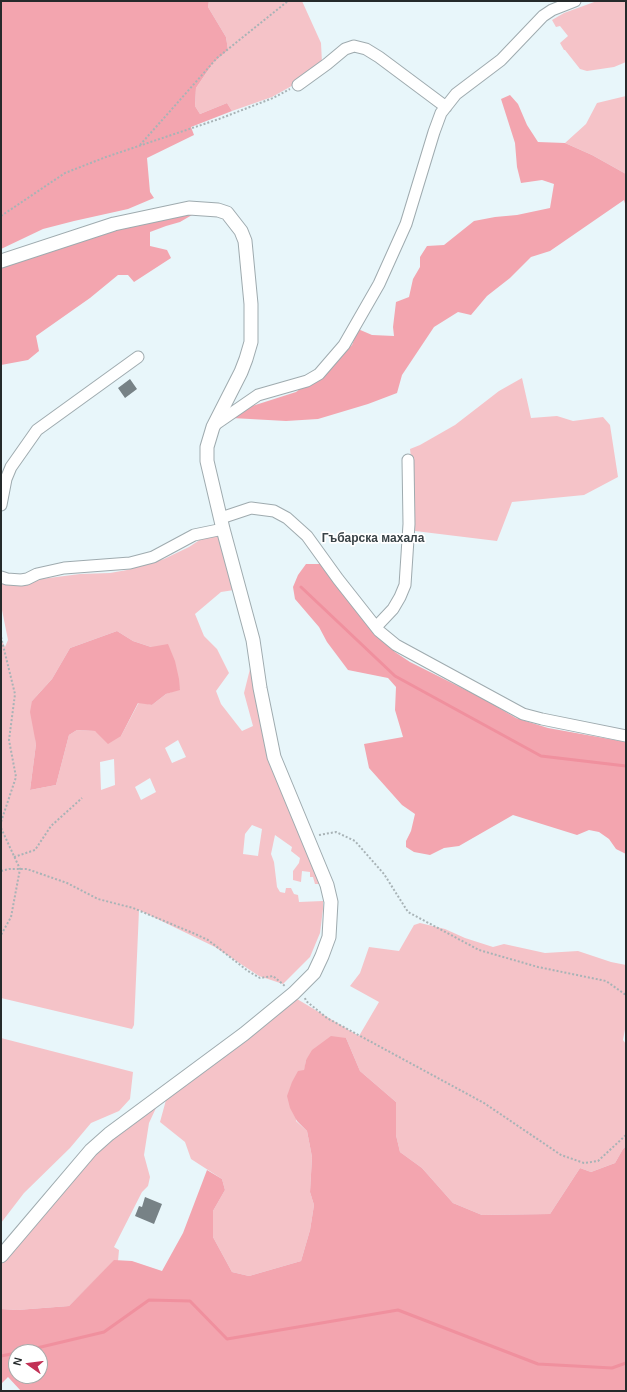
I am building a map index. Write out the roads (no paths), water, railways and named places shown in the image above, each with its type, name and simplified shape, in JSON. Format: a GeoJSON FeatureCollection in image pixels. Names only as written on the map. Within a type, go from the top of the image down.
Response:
{"type":"FeatureCollection","features":[{"type":"Feature","properties":{"kind":"street"},"geometry":{"type":"LineString","coordinates":[[213,427],[258,395],[307,381],[319,374],[344,345],[379,284],[406,224],[434,132],[446,107],[456,94],[500,60],[543,16],[552,10],[575,1]]}},
{"type":"Feature","properties":{"kind":"street"},"geometry":{"type":"LineString","coordinates":[[298,85],[345,49],[354,46],[379,57],[446,107]]}},
{"type":"Feature","properties":{"kind":"street"},"geometry":{"type":"LineString","coordinates":[[1,261],[114,224],[189,208],[218,210],[228,213],[241,231],[245,242],[251,304],[251,342],[241,372],[213,427],[207,447],[207,462],[253,640],[260,688],[274,757],[327,885],[331,902],[329,937],[314,973],[297,990],[244,1034],[109,1134],[91,1150],[1,1256]]}},
{"type":"Feature","properties":{"kind":"street"},"geometry":{"type":"LineString","coordinates":[[1,505],[6,479],[11,467],[37,430],[138,357]]}},
{"type":"Feature","properties":{"kind":"street"},"geometry":{"type":"LineString","coordinates":[[376,627],[393,609],[405,585],[409,524],[408,460]]}},
{"type":"Feature","properties":{"kind":"street"},"geometry":{"type":"LineString","coordinates":[[1,577],[21,580],[28,579],[37,574],[64,568],[130,563],[153,557],[194,535],[222,524],[251,508],[274,511],[287,518],[307,536],[338,579],[376,627],[396,645],[523,714],[626,736]]}},
{"type":"Feature","properties":{"kind":"waterway"},"geometry":{"type":"LineString","coordinates":[[301,587],[395,676],[541,756],[626,766]]}},
{"type":"Feature","properties":{"kind":"waterway"},"geometry":{"type":"LineString","coordinates":[[48,1345],[104,1332],[149,1300],[190,1301],[227,1339],[398,1310],[538,1364],[612,1368],[626,1363]]}},
{"type":"Feature","properties":{"kind":"waterway"},"geometry":{"type":"LineString","coordinates":[[1,1356],[8,1355]]}},
{"type":"Feature","properties":{"kind":"district","name":"Гъбарска махала"},"geometry":{"type":"Point","coordinates":[373,539]}}]}
